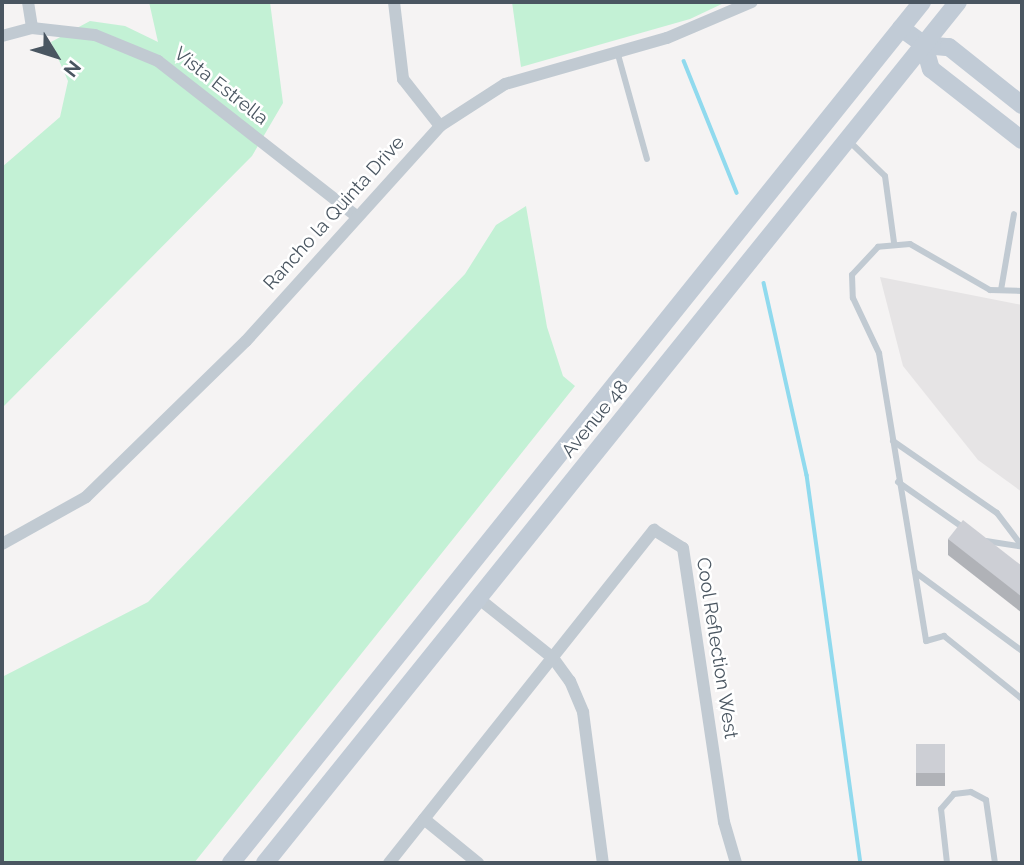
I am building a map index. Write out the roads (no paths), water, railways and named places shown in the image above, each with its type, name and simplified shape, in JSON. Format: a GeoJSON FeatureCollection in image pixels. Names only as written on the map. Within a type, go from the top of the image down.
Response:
{"type":"FeatureCollection","features":[{"type":"Feature","properties":{"kind":"main road","name":"Avenue 48"},"geometry":{"type":"LineString","coordinates":[[231,863],[922,2]]}},
{"type":"Feature","properties":{"kind":"main road","name":"Avenue 48"},"geometry":{"type":"LineString","coordinates":[[273,860],[478,598],[958,2]]}},
{"type":"Feature","properties":{"kind":"main road"},"geometry":{"type":"LineString","coordinates":[[901,28],[924,44],[949,47],[1022,105]]}},
{"type":"Feature","properties":{"kind":"main road"},"geometry":{"type":"LineString","coordinates":[[924,44],[931,69],[1022,140]]}},
{"type":"Feature","properties":{"kind":"main road"},"geometry":{"type":"LineString","coordinates":[[457,581],[478,598]]}},
{"type":"Feature","properties":{"kind":"main road"},"geometry":{"type":"LineString","coordinates":[[273,860],[265,840],[330,757],[348,717]]}},
{"type":"Feature","properties":{"kind":"street"},"geometry":{"type":"LineString","coordinates":[[28,2],[32,28]]}},
{"type":"Feature","properties":{"kind":"street"},"geometry":{"type":"LineString","coordinates":[[394,2],[402,79],[440,126]]}},
{"type":"Feature","properties":{"kind":"street","name":"Rancho la Quinta Drive"},"geometry":{"type":"LineString","coordinates":[[2,544],[86,497],[246,341],[355,215],[440,126],[505,83],[667,38],[752,2]]}},
{"type":"Feature","properties":{"kind":"street","name":"Vista Estrella"},"geometry":{"type":"LineString","coordinates":[[2,36],[32,28],[95,34],[158,61],[355,215]]}},
{"type":"Feature","properties":{"kind":"street","name":"Cool Reflection West"},"geometry":{"type":"LineString","coordinates":[[389,863],[654,530],[682,548],[724,822],[736,863]]}},
{"type":"Feature","properties":{"kind":"street"},"geometry":{"type":"LineString","coordinates":[[478,598],[553,658],[583,712],[603,863]]}},
{"type":"Feature","properties":{"kind":"street"},"geometry":{"type":"LineString","coordinates":[[424,819],[478,863]]}},
{"type":"Feature","properties":{"kind":"lane"},"geometry":{"type":"LineString","coordinates":[[617,50],[647,159]]}},
{"type":"Feature","properties":{"kind":"lane"},"geometry":{"type":"LineString","coordinates":[[847,140],[885,176],[894,243]]}},
{"type":"Feature","properties":{"kind":"lane"},"geometry":{"type":"LineString","coordinates":[[1001,290],[1014,214]]}},
{"type":"Feature","properties":{"kind":"lane"},"geometry":{"type":"LineString","coordinates":[[1022,291],[1001,290],[955,276],[910,244],[894,243],[866,255],[852,275],[853,298],[879,353],[926,641],[944,636],[1022,699]]}},
{"type":"Feature","properties":{"kind":"lane"},"geometry":{"type":"LineString","coordinates":[[893,441],[997,513],[1022,546]]}},
{"type":"Feature","properties":{"kind":"lane"},"geometry":{"type":"LineString","coordinates":[[898,482],[977,538],[1022,546]]}},
{"type":"Feature","properties":{"kind":"lane"},"geometry":{"type":"LineString","coordinates":[[915,572],[1022,651]]}},
{"type":"Feature","properties":{"kind":"lane"},"geometry":{"type":"LineString","coordinates":[[947,863],[941,808],[954,794],[971,792],[986,800],[995,863]]}},
{"type":"Feature","properties":{"kind":"waterway"},"geometry":{"type":"LineString","coordinates":[[684,61],[737,193]]}},
{"type":"Feature","properties":{"kind":"waterway"},"geometry":{"type":"LineString","coordinates":[[764,283],[807,475],[861,863]]}}]}
